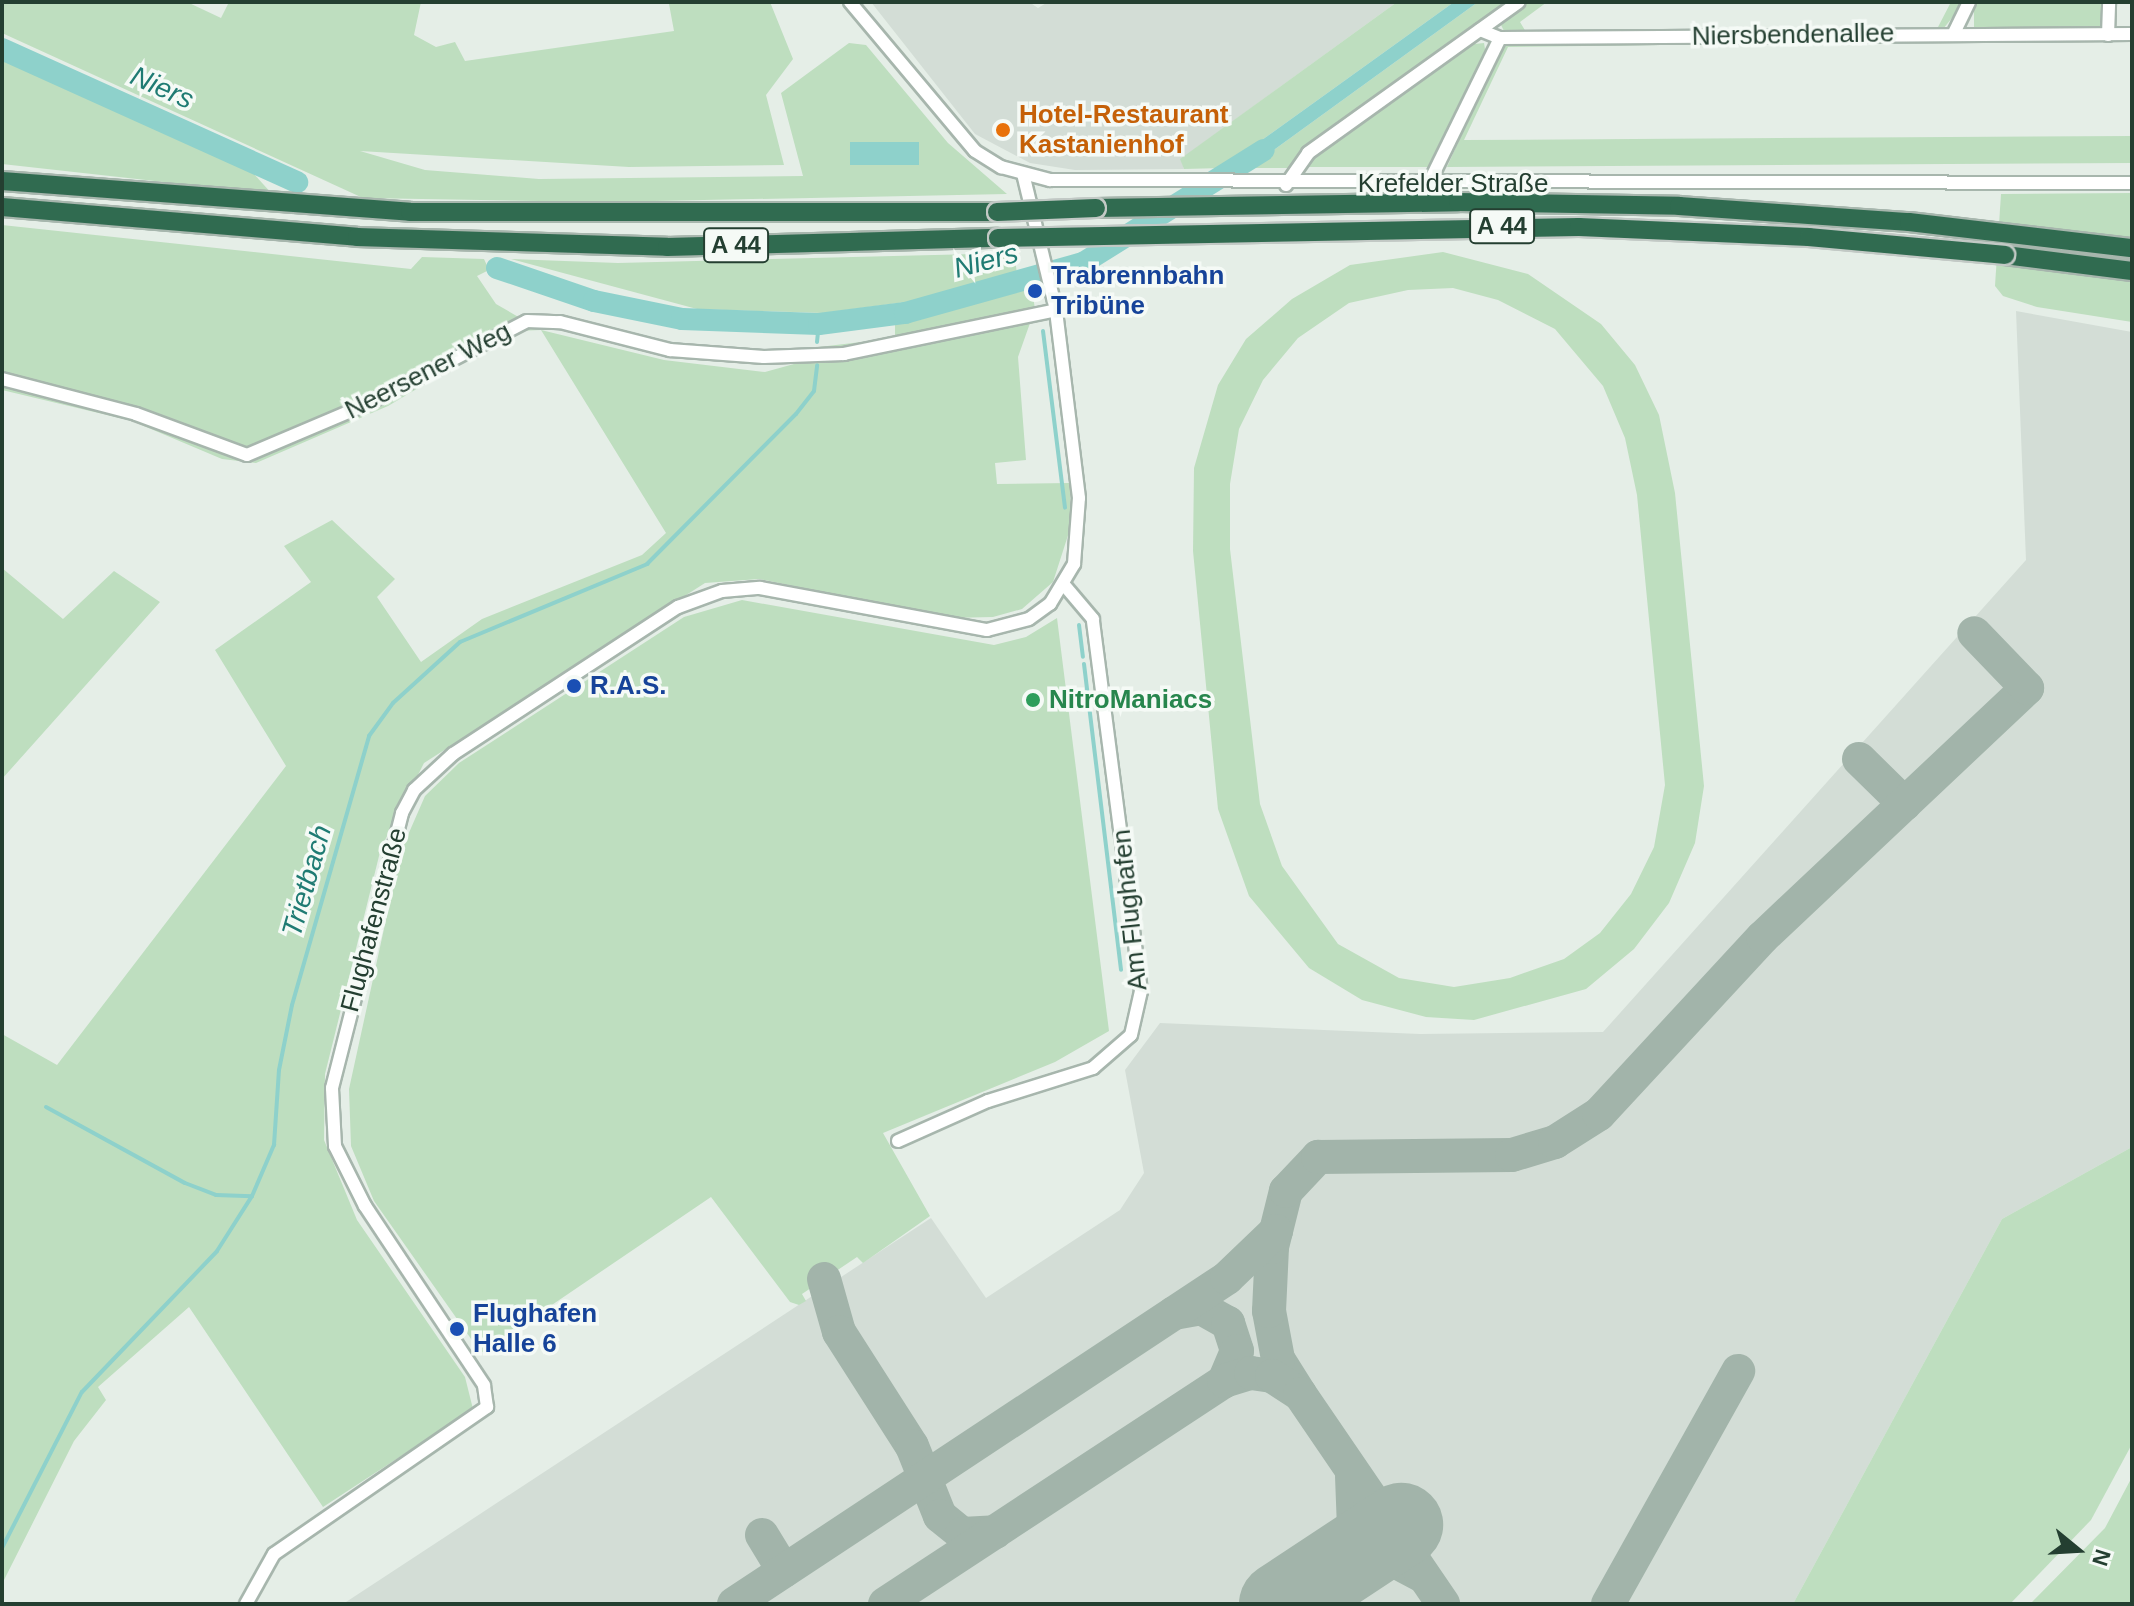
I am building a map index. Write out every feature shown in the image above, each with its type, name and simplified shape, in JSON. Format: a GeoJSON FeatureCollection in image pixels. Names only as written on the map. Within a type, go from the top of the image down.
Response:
{"type":"FeatureCollection","features":[{"type":"Feature","properties":{"kind":"highway","name":"A 44"},"geometry":{"type":"LineString","coordinates":[[2,181],[410,212],[997,212],[1565,203],[1780,212],[2007,232],[2132,248]]}},
{"type":"Feature","properties":{"kind":"highway","name":"A 44"},"geometry":{"type":"LineString","coordinates":[[2,207],[278,232],[652,247],[1579,227],[1809,237],[2005,255],[2132,271]]}},
{"type":"Feature","properties":{"kind":"street","name":"Krefelder Straße"},"geometry":{"type":"LineString","coordinates":[[850,2],[954,132],[993,163],[1023,174],[1179,185],[2132,183]]}},
{"type":"Feature","properties":{"kind":"street"},"geometry":{"type":"LineString","coordinates":[[1286,185],[1308,153],[1519,2]]}},
{"type":"Feature","properties":{"kind":"street"},"geometry":{"type":"LineString","coordinates":[[1954,33],[1969,2]]}},
{"type":"Feature","properties":{"kind":"street"},"geometry":{"type":"LineString","coordinates":[[2108,35],[2109,2]]}},
{"type":"Feature","properties":{"kind":"street","name":"Niersbendenallee"},"geometry":{"type":"LineString","coordinates":[[1480,30],[1500,38],[2132,34]]}},
{"type":"Feature","properties":{"kind":"street"},"geometry":{"type":"LineString","coordinates":[[1429,183],[1500,38]]}},
{"type":"Feature","properties":{"kind":"street"},"geometry":{"type":"LineString","coordinates":[[1023,174],[1056,310],[1079,498],[1079,541],[1065,586]]}},
{"type":"Feature","properties":{"kind":"street","name":"Neersener Weg"},"geometry":{"type":"LineString","coordinates":[[2,379],[136,414],[247,455],[367,404],[527,321],[560,322],[670,350],[764,357],[897,346],[1056,310]]}},
{"type":"Feature","properties":{"kind":"street","name":"Am Flughafen"},"geometry":{"type":"LineString","coordinates":[[898,1141],[988,1101],[1093,1068],[1131,1035],[1141,991],[1093,619],[1065,586]]}},
{"type":"Feature","properties":{"kind":"street","name":"Flughafenstraße"},"geometry":{"type":"LineString","coordinates":[[246,1604],[274,1554],[487,1407],[484,1385],[347,1177],[330,1117],[384,869],[414,790],[453,754],[576,670],[678,607],[722,591],[760,588],[987,630],[1029,619],[1065,586]]}},
{"type":"Feature","properties":{"kind":"shaded area"},"geometry":{"type":"Polygon","coordinates":[[[871,2],[1029,2],[1038,8],[1048,2],[1397,2],[1181,159],[1184,169],[1075,170],[1030,163],[975,134],[871,2]]]}},
{"type":"Feature","properties":{"kind":"shaded area"},"geometry":{"type":"Polygon","coordinates":[[[2016,311],[2132,332],[2132,1147],[2002,1219],[1793,1604],[343,1604],[931,1218],[986,1298],[1120,1210],[1144,1173],[1125,1070],[1160,1023],[1420,1034],[1603,1032],[2026,560],[2016,311]]]}},
{"type":"Feature","properties":{"kind":"green space"},"geometry":{"type":"Polygon","coordinates":[[[2,2],[187,2],[221,18],[229,2],[421,2],[414,35],[436,47],[455,42],[465,61],[674,31],[669,4],[678,2],[770,2],[793,59],[766,95],[784,165],[629,167],[360,151],[425,170],[539,179],[803,176],[781,93],[849,43],[866,45],[948,143],[1007,194],[606,202],[363,198],[2,33],[2,2]],[[850,142],[850,165],[919,142],[850,142]]]}},
{"type":"Feature","properties":{"kind":"green space"},"geometry":{"type":"Polygon","coordinates":[[[1397,2],[1454,2],[1223,168],[1184,169],[1180,159],[1397,2]]]}},
{"type":"Feature","properties":{"kind":"green space"},"geometry":{"type":"Polygon","coordinates":[[[1478,2],[1509,2],[1305,150],[1289,168],[1249,168],[1478,2]]]}},
{"type":"Feature","properties":{"kind":"green space"},"geometry":{"type":"Polygon","coordinates":[[[1525,2],[1547,2],[1520,22],[1526,32],[1937,29],[1951,2],[1965,2],[1943,29],[1505,33],[1501,25],[1525,2]]]}},
{"type":"Feature","properties":{"kind":"green space"},"geometry":{"type":"Polygon","coordinates":[[[1974,2],[2105,2],[2105,29],[1974,29],[1974,2]]]}},
{"type":"Feature","properties":{"kind":"green space"},"geometry":{"type":"Polygon","coordinates":[[[2132,39],[1508,47],[1464,140],[2132,136],[2132,163],[1447,167],[1501,47],[1509,44],[2132,39]]]}},
{"type":"Feature","properties":{"kind":"green space"},"geometry":{"type":"Polygon","coordinates":[[[1484,43],[1486,55],[1433,167],[1306,167],[1325,145],[1465,45],[1484,43]]]}},
{"type":"Feature","properties":{"kind":"green space"},"geometry":{"type":"Polygon","coordinates":[[[2,54],[253,173],[272,194],[2,164],[2,54]]]}},
{"type":"Feature","properties":{"kind":"green space"},"geometry":{"type":"Polygon","coordinates":[[[2132,193],[2132,322],[2037,307],[2003,296],[1995,286],[2001,194],[2132,193]]]}},
{"type":"Feature","properties":{"kind":"green space"},"geometry":{"type":"Polygon","coordinates":[[[2,225],[411,269],[422,257],[484,259],[489,270],[477,276],[496,304],[541,330],[514,331],[388,406],[256,463],[222,459],[132,421],[2,390],[2,225]]]}},
{"type":"Feature","properties":{"kind":"green space"},"geometry":{"type":"Polygon","coordinates":[[[1443,252],[1528,274],[1601,324],[1635,365],[1659,415],[1675,493],[1704,786],[1695,843],[1669,903],[1634,949],[1586,989],[1474,1020],[1426,1017],[1362,1000],[1309,968],[1249,896],[1218,809],[1193,551],[1194,468],[1218,385],[1246,339],[1292,299],[1350,265],[1443,252]],[[1453,288],[1408,290],[1349,303],[1298,338],[1263,380],[1239,429],[1230,484],[1230,549],[1260,804],[1282,866],[1338,944],[1399,978],[1454,987],[1510,978],[1564,959],[1600,933],[1631,894],[1654,847],[1665,785],[1637,495],[1625,438],[1603,386],[1555,329],[1498,300],[1453,288]]]}},
{"type":"Feature","properties":{"kind":"green space"},"geometry":{"type":"Polygon","coordinates":[[[1014,253],[1018,280],[981,292],[823,313],[697,309],[511,259],[618,263],[1014,253]]]}},
{"type":"Feature","properties":{"kind":"green space"},"geometry":{"type":"Polygon","coordinates":[[[1031,284],[1035,309],[1018,357],[1026,460],[995,463],[997,484],[1070,483],[1071,526],[1053,582],[1022,609],[993,617],[948,618],[759,579],[705,583],[424,763],[381,848],[325,1074],[324,1140],[357,1220],[465,1377],[473,1409],[323,1507],[189,1307],[98,1387],[106,1400],[74,1441],[2,1584],[2,1034],[57,1065],[286,766],[215,650],[311,582],[284,546],[332,520],[395,579],[377,597],[421,662],[482,619],[642,555],[666,533],[541,330],[664,360],[765,372],[812,359],[819,347],[895,338],[895,322],[1031,284]]]}},
{"type":"Feature","properties":{"kind":"green space"},"geometry":{"type":"Polygon","coordinates":[[[2,568],[63,619],[114,571],[160,602],[2,779],[2,568]]]}},
{"type":"Feature","properties":{"kind":"green space"},"geometry":{"type":"Polygon","coordinates":[[[742,600],[994,645],[1026,637],[1057,618],[1109,1031],[1055,1062],[883,1133],[930,1216],[863,1263],[857,1257],[802,1294],[806,1301],[799,1305],[790,1302],[711,1197],[481,1353],[374,1201],[351,1146],[349,1089],[401,851],[425,796],[459,763],[684,617],[742,600]]]}},
{"type":"Feature","properties":{"kind":"green space"},"geometry":{"type":"Polygon","coordinates":[[[2132,1147],[2132,1444],[2091,1520],[2010,1604],[1793,1604],[2002,1219],[2132,1147]]]}},
{"type":"Feature","properties":{"kind":"green space"},"geometry":{"type":"Polygon","coordinates":[[[2132,1477],[2132,1604],[2030,1604],[2105,1528],[2132,1477]]]}},
{"type":"Feature","properties":{"kind":"water"},"geometry":{"type":"Polygon","coordinates":[[[1454,2],[1478,2],[1249,168],[1223,168],[1454,2]]]}},
{"type":"Feature","properties":{"kind":"water"},"geometry":{"type":"Polygon","coordinates":[[[850,142],[919,142],[919,165],[850,165],[850,142]]]}},
{"type":"Feature","properties":{"kind":"waterway","name":"Niers"},"geometry":{"type":"LineString","coordinates":[[2,49],[297,182]]}},
{"type":"Feature","properties":{"kind":"waterway","name":"Niers"},"geometry":{"type":"LineString","coordinates":[[497,268],[594,301],[682,319],[819,324],[905,313],[1083,263],[1264,150]]}},
{"type":"Feature","properties":{"kind":"waterway","name":"Trietbach"},"geometry":{"type":"LineString","coordinates":[[817,342],[819,324]]}},
{"type":"Feature","properties":{"kind":"waterway"},"geometry":{"type":"LineString","coordinates":[[1043,331],[1065,508]]}},
{"type":"Feature","properties":{"kind":"waterway","name":"Trietbach"},"geometry":{"type":"LineString","coordinates":[[2,1548],[82,1392],[217,1251],[252,1196],[274,1145],[279,1070],[292,1005],[369,736],[393,703],[460,642],[647,564],[796,414],[814,391],[817,365]]}},
{"type":"Feature","properties":{"kind":"waterway"},"geometry":{"type":"LineString","coordinates":[[1079,625],[1083,657]]}},
{"type":"Feature","properties":{"kind":"waterway"},"geometry":{"type":"LineString","coordinates":[[1084,664],[1121,970]]}},
{"type":"Feature","properties":{"kind":"waterway"},"geometry":{"type":"LineString","coordinates":[[46,1107],[185,1183],[216,1195],[252,1196]]}},
{"type":"Feature","properties":{"kind":"taxiway"},"geometry":{"type":"LineString","coordinates":[[1300,1394],[1278,1359],[1269,1311],[1272,1247],[1286,1191],[1318,1157],[1512,1155],[1555,1142],[1599,1114],[1763,937],[2027,688],[1974,633]]}},
{"type":"Feature","properties":{"kind":"taxiway"},"geometry":{"type":"LineString","coordinates":[[1859,759],[1905,804]]}},
{"type":"Feature","properties":{"kind":"taxiway"},"geometry":{"type":"LineString","coordinates":[[734,1604],[1227,1278],[1276,1231]]}},
{"type":"Feature","properties":{"kind":"taxiway"},"geometry":{"type":"LineString","coordinates":[[824,1279],[839,1332],[912,1446],[940,1516],[962,1534],[995,1532]]}},
{"type":"Feature","properties":{"kind":"taxiway"},"geometry":{"type":"LineString","coordinates":[[1174,1313],[1201,1308],[1228,1323],[1237,1351],[1224,1381]]}},
{"type":"Feature","properties":{"kind":"taxiway"},"geometry":{"type":"LineString","coordinates":[[1608,1604],[1738,1371]]}},
{"type":"Feature","properties":{"kind":"taxiway"},"geometry":{"type":"LineString","coordinates":[[885,1604],[1224,1381],[1251,1373],[1272,1376],[1300,1394],[1443,1604]]}},
{"type":"Feature","properties":{"kind":"taxiway"},"geometry":{"type":"LineString","coordinates":[[1331,1571],[1354,1528],[1352,1477]]}},
{"type":"Feature","properties":{"kind":"taxiway"},"geometry":{"type":"LineString","coordinates":[[762,1535],[784,1571]]}},
{"type":"Feature","properties":{"kind":"taxiway"},"geometry":{"type":"LineString","coordinates":[[1331,1571],[1387,1557],[1423,1576]]}},
{"type":"Feature","properties":{"kind":"runway"},"geometry":{"type":"LineString","coordinates":[[1281,1604],[1401,1525]]}},
{"type":"Feature","properties":{"kind":"place","name":"Hotel-Restaurant Kastanienhof"},"geometry":{"type":"Point","coordinates":[1003,130]}},
{"type":"Feature","properties":{"kind":"place","name":"Trabrennbahn Tribüne"},"geometry":{"type":"Point","coordinates":[1035,291]}},
{"type":"Feature","properties":{"kind":"place","name":"R.A.S."},"geometry":{"type":"Point","coordinates":[574,686]}},
{"type":"Feature","properties":{"kind":"place","name":"NitroManiacs"},"geometry":{"type":"Point","coordinates":[1033,700]}},
{"type":"Feature","properties":{"kind":"place","name":"Flughafen Halle 6"},"geometry":{"type":"Point","coordinates":[457,1329]}}]}
